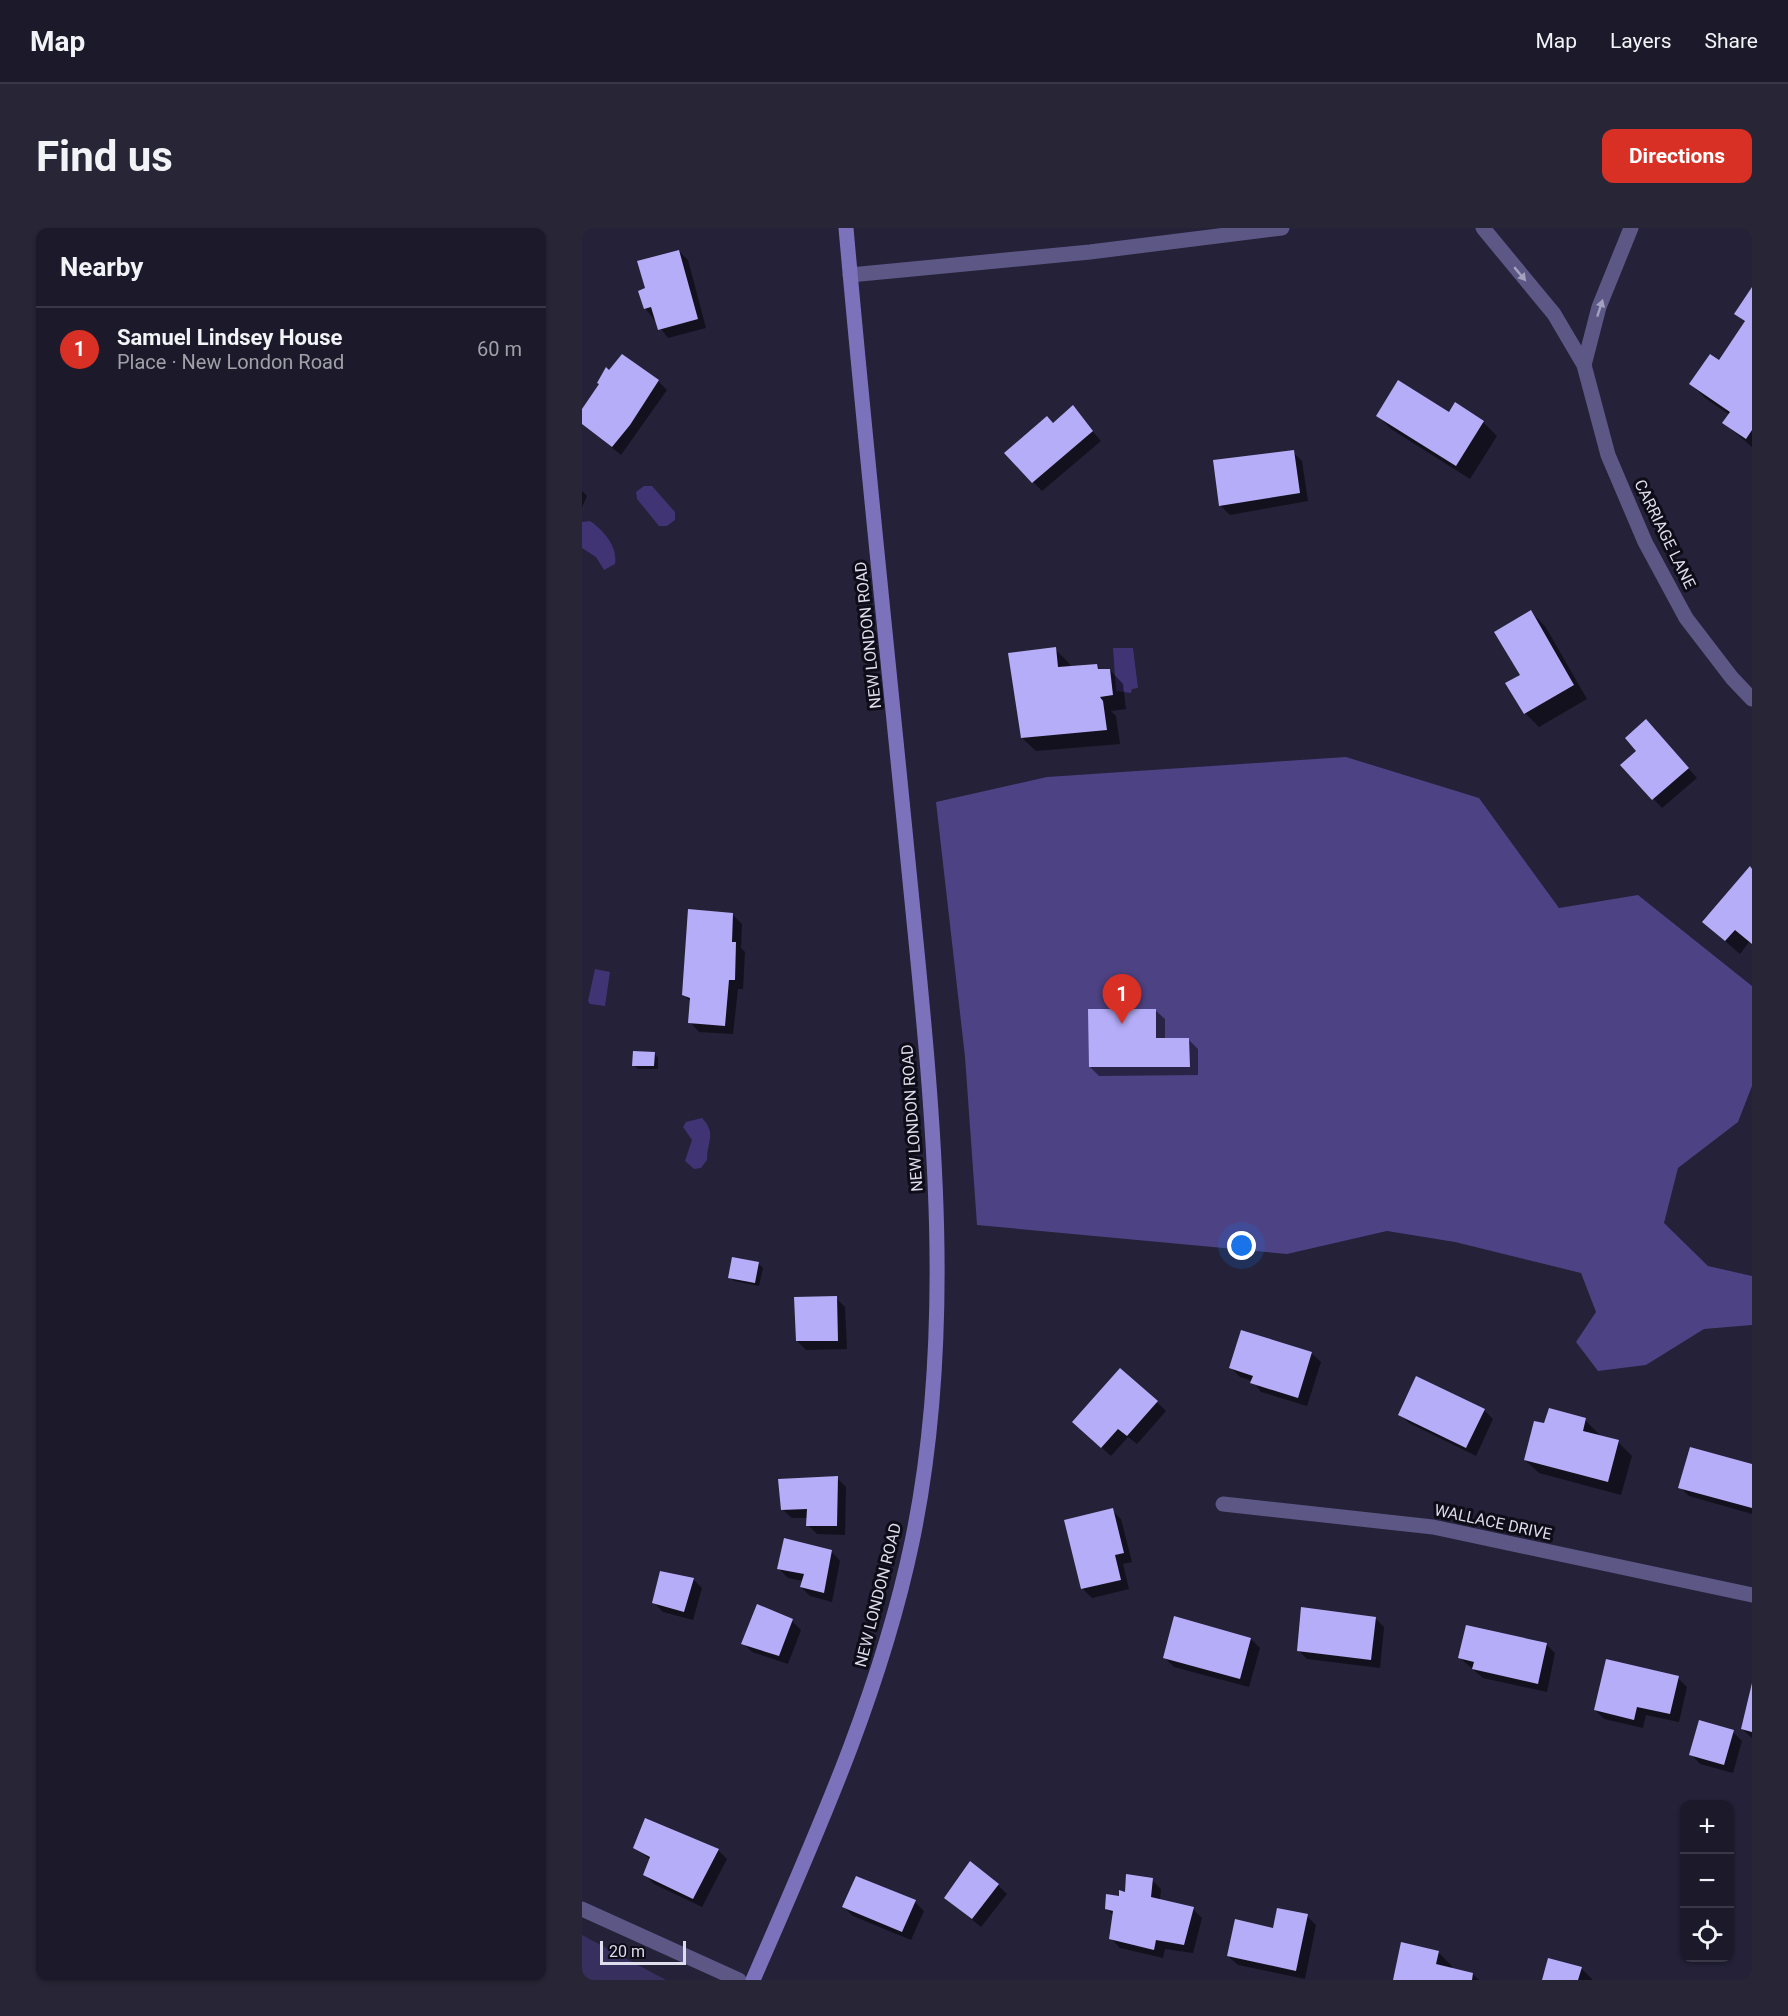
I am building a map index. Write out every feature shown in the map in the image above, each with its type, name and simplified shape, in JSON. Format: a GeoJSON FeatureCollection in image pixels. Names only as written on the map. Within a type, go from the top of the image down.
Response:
{"type":"FeatureCollection","features":[{"type":"Feature","properties":{"kind":"main road","name":"NEW LONDON ROAD"},"geometry":{"type":"LineString","coordinates":[[753,1980],[838,1781],[877,1669],[912,1539],[932,1395],[936,1320],[937,1225],[928,1078],[846,228]]}},
{"type":"Feature","properties":{"kind":"street"},"geometry":{"type":"LineString","coordinates":[[850,276],[1090,252],[1282,228]]}},
{"type":"Feature","properties":{"kind":"street","name":"CARRIAGE LANE"},"geometry":{"type":"LineString","coordinates":[[1483,228],[1554,314],[1584,365],[1608,455],[1645,542],[1686,618],[1732,678],[1752,699]]}},
{"type":"Feature","properties":{"kind":"street","name":"CARRIAGE LANE"},"geometry":{"type":"LineString","coordinates":[[1584,365],[1599,307],[1631,228]]}},
{"type":"Feature","properties":{"kind":"street","name":"WALLACE DRIVE"},"geometry":{"type":"LineString","coordinates":[[1223,1504],[1433,1527],[1752,1595]]}},
{"type":"Feature","properties":{"kind":"street"},"geometry":{"type":"LineString","coordinates":[[582,1909],[740,1980]]}},
{"type":"Feature","properties":{"kind":"shaded area"},"geometry":{"type":"Polygon","coordinates":[[[644,486],[652,486],[675,512],[675,520],[667,526],[659,526],[637,499],[636,492],[644,486]]]}},
{"type":"Feature","properties":{"kind":"shaded area"},"geometry":{"type":"Polygon","coordinates":[[[590,521],[604,534],[614,551],[615,564],[604,570],[596,557],[582,548],[582,522],[590,521]]]}},
{"type":"Feature","properties":{"kind":"shaded area"},"geometry":{"type":"Polygon","coordinates":[[[1113,648],[1133,648],[1138,688],[1132,689],[1131,693],[1116,691],[1113,648]]]}},
{"type":"Feature","properties":{"kind":"shaded area"},"geometry":{"type":"Polygon","coordinates":[[[1346,757],[1479,798],[1559,908],[1638,895],[1752,986],[1752,1086],[1738,1122],[1678,1168],[1664,1223],[1708,1266],[1752,1276],[1752,1325],[1704,1329],[1646,1365],[1598,1371],[1576,1342],[1596,1312],[1581,1273],[1455,1242],[1387,1231],[1287,1254],[977,1225],[965,1057],[936,802],[1047,777],[1346,757]]]}},
{"type":"Feature","properties":{"kind":"shaded area"},"geometry":{"type":"Polygon","coordinates":[[[595,969],[610,972],[605,1006],[590,1004],[588,1001],[595,969]]]}},
{"type":"Feature","properties":{"kind":"shaded area"},"geometry":{"type":"Polygon","coordinates":[[[702,1118],[710,1133],[707,1160],[701,1168],[694,1169],[685,1161],[692,1140],[683,1127],[686,1122],[702,1118]]]}},
{"type":"Feature","properties":{"kind":"shaded area"},"geometry":{"type":"Polygon","coordinates":[[[582,1935],[666,1980],[582,1980],[582,1935]]]}},
{"type":"Feature","properties":{"kind":"building"},"geometry":{"type":"Polygon","coordinates":[[[679,250],[698,319],[658,330],[651,307],[644,309],[638,291],[645,288],[637,261],[679,250]]]}},
{"type":"Feature","properties":{"kind":"building"},"geometry":{"type":"Polygon","coordinates":[[[1752,287],[1752,430],[1746,439],[1722,423],[1730,412],[1689,384],[1710,354],[1719,360],[1745,321],[1734,314],[1752,287]]]}},
{"type":"Feature","properties":{"kind":"building"},"geometry":{"type":"Polygon","coordinates":[[[622,354],[659,380],[630,425],[612,447],[582,424],[582,409],[599,384],[597,383],[606,367],[609,370],[622,354]]]}},
{"type":"Feature","properties":{"kind":"building"},"geometry":{"type":"Polygon","coordinates":[[[1398,380],[1449,412],[1455,402],[1484,421],[1456,466],[1376,416],[1398,380]]]}},
{"type":"Feature","properties":{"kind":"building"},"geometry":{"type":"Polygon","coordinates":[[[1073,405],[1093,431],[1032,483],[1004,453],[1047,416],[1053,423],[1073,405]]]}},
{"type":"Feature","properties":{"kind":"building"},"geometry":{"type":"Polygon","coordinates":[[[1294,450],[1300,493],[1219,506],[1213,460],[1294,450]]]}},
{"type":"Feature","properties":{"kind":"building"},"geometry":{"type":"Polygon","coordinates":[[[1531,610],[1574,685],[1524,714],[1505,683],[1520,675],[1494,632],[1531,610]]]}},
{"type":"Feature","properties":{"kind":"building"},"geometry":{"type":"Polygon","coordinates":[[[1056,647],[1058,667],[1097,664],[1098,669],[1110,669],[1113,695],[1100,697],[1103,701],[1107,730],[1021,738],[1008,653],[1056,647]]]}},
{"type":"Feature","properties":{"kind":"building"},"geometry":{"type":"Polygon","coordinates":[[[1646,719],[1689,768],[1652,800],[1620,765],[1636,751],[1625,738],[1646,719]]]}},
{"type":"Feature","properties":{"kind":"building"},"geometry":{"type":"Polygon","coordinates":[[[1750,866],[1752,869],[1752,944],[1735,930],[1725,941],[1702,922],[1750,866]]]}},
{"type":"Feature","properties":{"kind":"building"},"geometry":{"type":"Polygon","coordinates":[[[688,909],[733,913],[732,942],[736,942],[735,980],[729,980],[725,1026],[688,1023],[690,998],[682,995],[688,909]]]}},
{"type":"Feature","properties":{"kind":"building"},"geometry":{"type":"Polygon","coordinates":[[[1088,1009],[1156,1009],[1156,1038],[1189,1038],[1190,1067],[1089,1067],[1088,1009]]]}},
{"type":"Feature","properties":{"kind":"building"},"geometry":{"type":"Polygon","coordinates":[[[633,1051],[655,1052],[654,1066],[632,1066],[633,1051]]]}},
{"type":"Feature","properties":{"kind":"building"},"geometry":{"type":"Polygon","coordinates":[[[732,1257],[759,1262],[755,1283],[728,1278],[732,1257]]]}},
{"type":"Feature","properties":{"kind":"building"},"geometry":{"type":"Polygon","coordinates":[[[837,1296],[838,1341],[796,1341],[794,1297],[837,1296]]]}},
{"type":"Feature","properties":{"kind":"building"},"geometry":{"type":"Polygon","coordinates":[[[1241,1330],[1312,1352],[1298,1398],[1250,1383],[1253,1376],[1229,1368],[1241,1330]]]}},
{"type":"Feature","properties":{"kind":"building"},"geometry":{"type":"Polygon","coordinates":[[[1120,1368],[1158,1401],[1127,1436],[1118,1429],[1101,1448],[1072,1422],[1120,1368]]]}},
{"type":"Feature","properties":{"kind":"building"},"geometry":{"type":"Polygon","coordinates":[[[1416,1376],[1485,1409],[1466,1448],[1398,1415],[1416,1376]]]}},
{"type":"Feature","properties":{"kind":"building"},"geometry":{"type":"Polygon","coordinates":[[[1549,1408],[1586,1418],[1583,1431],[1619,1440],[1608,1482],[1524,1460],[1534,1421],[1544,1423],[1549,1408]]]}},
{"type":"Feature","properties":{"kind":"building"},"geometry":{"type":"Polygon","coordinates":[[[1690,1447],[1752,1464],[1752,1508],[1678,1488],[1690,1447]]]}},
{"type":"Feature","properties":{"kind":"building"},"geometry":{"type":"Polygon","coordinates":[[[838,1476],[837,1526],[806,1526],[807,1509],[781,1510],[778,1479],[838,1476]]]}},
{"type":"Feature","properties":{"kind":"building"},"geometry":{"type":"Polygon","coordinates":[[[1113,1508],[1124,1553],[1115,1555],[1121,1580],[1081,1589],[1064,1520],[1113,1508]]]}},
{"type":"Feature","properties":{"kind":"building"},"geometry":{"type":"Polygon","coordinates":[[[784,1538],[832,1550],[824,1593],[800,1587],[804,1574],[777,1569],[784,1538]]]}},
{"type":"Feature","properties":{"kind":"building"},"geometry":{"type":"Polygon","coordinates":[[[660,1571],[694,1578],[684,1612],[652,1603],[660,1571]]]}},
{"type":"Feature","properties":{"kind":"building"},"geometry":{"type":"Polygon","coordinates":[[[757,1604],[793,1619],[779,1656],[741,1644],[757,1604]]]}},
{"type":"Feature","properties":{"kind":"building"},"geometry":{"type":"Polygon","coordinates":[[[1301,1607],[1376,1617],[1371,1660],[1297,1651],[1301,1607]]]}},
{"type":"Feature","properties":{"kind":"building"},"geometry":{"type":"Polygon","coordinates":[[[1174,1616],[1251,1638],[1240,1679],[1163,1658],[1174,1616]]]}},
{"type":"Feature","properties":{"kind":"building"},"geometry":{"type":"Polygon","coordinates":[[[1466,1625],[1547,1643],[1538,1684],[1472,1669],[1474,1662],[1458,1658],[1466,1625]]]}},
{"type":"Feature","properties":{"kind":"building"},"geometry":{"type":"Polygon","coordinates":[[[1606,1659],[1679,1676],[1670,1714],[1637,1707],[1634,1720],[1594,1710],[1606,1659]]]}},
{"type":"Feature","properties":{"kind":"building"},"geometry":{"type":"Polygon","coordinates":[[[1752,1683],[1752,1732],[1741,1729],[1752,1683]]]}},
{"type":"Feature","properties":{"kind":"building"},"geometry":{"type":"Polygon","coordinates":[[[1699,1720],[1734,1730],[1724,1765],[1689,1755],[1699,1720]]]}},
{"type":"Feature","properties":{"kind":"building"},"geometry":{"type":"Polygon","coordinates":[[[645,1818],[719,1849],[693,1899],[643,1875],[650,1857],[633,1848],[645,1818]]]}},
{"type":"Feature","properties":{"kind":"building"},"geometry":{"type":"Polygon","coordinates":[[[970,1861],[999,1884],[972,1919],[944,1898],[970,1861]]]}},
{"type":"Feature","properties":{"kind":"building"},"geometry":{"type":"Polygon","coordinates":[[[1126,1874],[1153,1878],[1151,1897],[1194,1907],[1184,1945],[1156,1940],[1154,1950],[1109,1939],[1113,1911],[1105,1909],[1106,1894],[1119,1896],[1119,1890],[1125,1892],[1126,1874]]]}},
{"type":"Feature","properties":{"kind":"building"},"geometry":{"type":"Polygon","coordinates":[[[856,1876],[916,1900],[902,1932],[842,1907],[856,1876]]]}},
{"type":"Feature","properties":{"kind":"building"},"geometry":{"type":"Polygon","coordinates":[[[1277,1908],[1308,1914],[1296,1971],[1227,1956],[1235,1919],[1273,1928],[1277,1908]]]}},
{"type":"Feature","properties":{"kind":"building"},"geometry":{"type":"Polygon","coordinates":[[[1401,1942],[1439,1951],[1436,1964],[1473,1973],[1472,1980],[1393,1980],[1401,1942]]]}},
{"type":"Feature","properties":{"kind":"building"},"geometry":{"type":"Polygon","coordinates":[[[1548,1958],[1582,1967],[1578,1980],[1542,1980],[1548,1958]]]}},
{"type":"Feature","properties":{"kind":"place","name":"Samuel Lindsey House"},"geometry":{"type":"Point","coordinates":[1122,1024]}}]}
